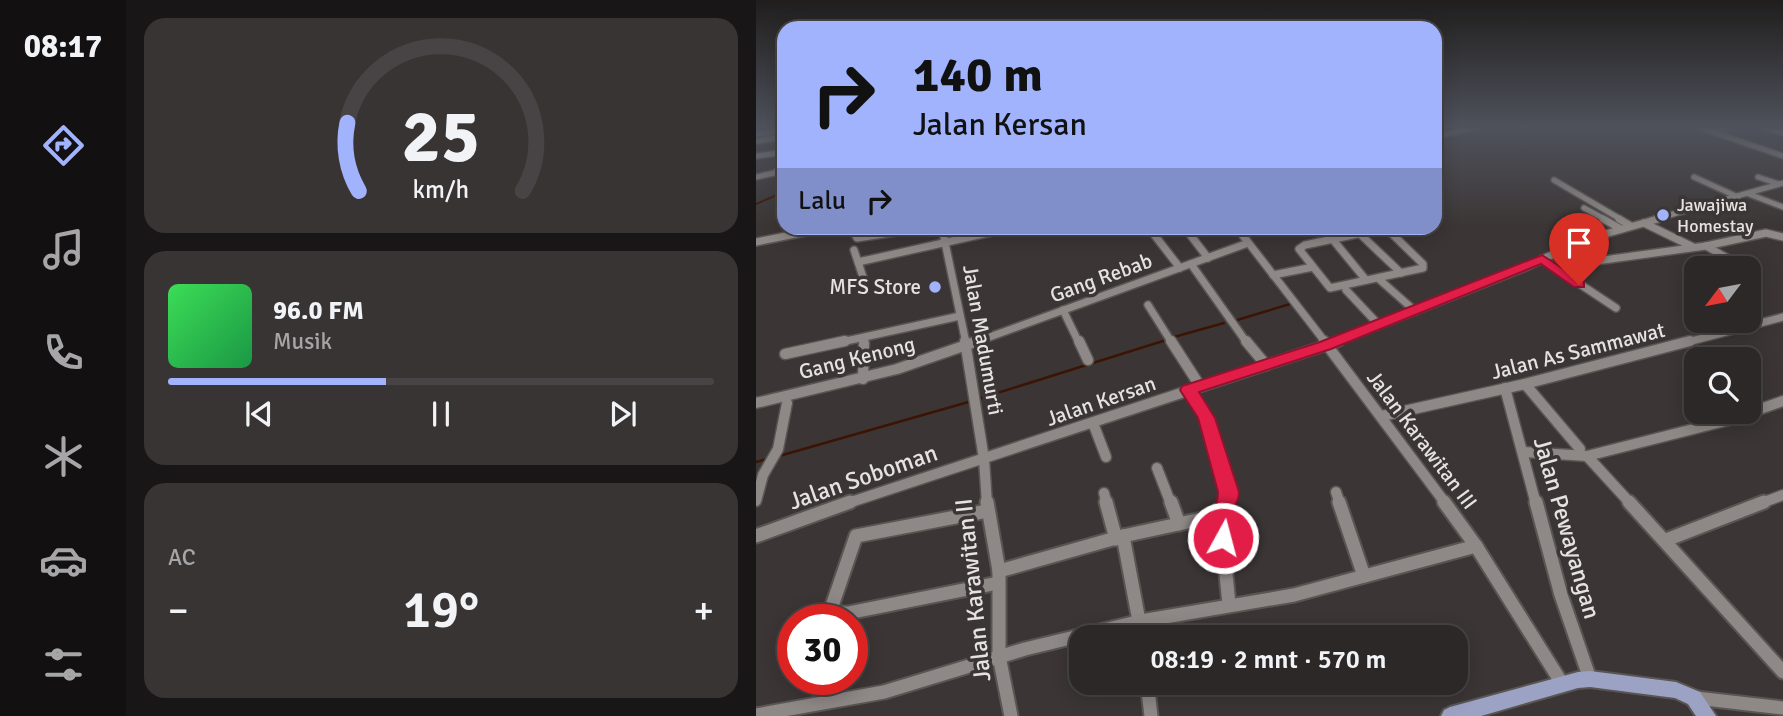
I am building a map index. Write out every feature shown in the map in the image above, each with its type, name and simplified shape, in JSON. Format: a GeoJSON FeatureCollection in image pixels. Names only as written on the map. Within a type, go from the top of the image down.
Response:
{"type":"FeatureCollection","features":[{"type":"Feature","properties":{"kind":"main road"},"geometry":{"type":"LineString","coordinates":[[1450,716],[1590,679],[1676,690],[1694,698],[1707,716]]}},
{"type":"Feature","properties":{"kind":"street"},"geometry":{"type":"LineString","coordinates":[[760,179],[777,171]]}},
{"type":"Feature","properties":{"kind":"street"},"geometry":{"type":"LineString","coordinates":[[1694,177],[1738,197]]}},
{"type":"Feature","properties":{"kind":"street"},"geometry":{"type":"LineString","coordinates":[[1758,177],[1781,183]]}},
{"type":"Feature","properties":{"kind":"street"},"geometry":{"type":"LineString","coordinates":[[1553,180],[1631,226]]}},
{"type":"Feature","properties":{"kind":"street","name":"Jalan Kersan"},"geometry":{"type":"LineString","coordinates":[[984,459],[1326,346],[1568,246],[1781,183]]}},
{"type":"Feature","properties":{"kind":"street"},"geometry":{"type":"LineString","coordinates":[[1748,194],[1783,206]]}},
{"type":"Feature","properties":{"kind":"street"},"geometry":{"type":"LineString","coordinates":[[1584,208],[1620,229]]}},
{"type":"Feature","properties":{"kind":"street"},"geometry":{"type":"LineString","coordinates":[[1644,223],[1693,247]]}},
{"type":"Feature","properties":{"kind":"street"},"geometry":{"type":"LineString","coordinates":[[1568,246],[1593,261],[1706,246],[1766,233],[1783,237]]}},
{"type":"Feature","properties":{"kind":"street"},"geometry":{"type":"LineString","coordinates":[[756,242],[791,235]]}},
{"type":"Feature","properties":{"kind":"street"},"geometry":{"type":"LineString","coordinates":[[856,235],[857,238],[876,235]]}},
{"type":"Feature","properties":{"kind":"street","name":"Jalan Madumurti"},"geometry":{"type":"LineString","coordinates":[[944,235],[967,345],[984,459]]}},
{"type":"Feature","properties":{"kind":"street"},"geometry":{"type":"LineString","coordinates":[[858,262],[978,235]]}},
{"type":"Feature","properties":{"kind":"street"},"geometry":{"type":"LineString","coordinates":[[1154,235],[1180,268]]}},
{"type":"Feature","properties":{"kind":"street"},"geometry":{"type":"LineString","coordinates":[[1190,235],[1208,258]]}},
{"type":"Feature","properties":{"kind":"street","name":"Jalan Karawitan III"},"geometry":{"type":"LineString","coordinates":[[1242,235],[1382,416],[1476,546],[1563,685]]}},
{"type":"Feature","properties":{"kind":"street"},"geometry":{"type":"LineString","coordinates":[[1356,235],[1298,247],[1330,288],[1424,266],[1394,235]]}},
{"type":"Feature","properties":{"kind":"street"},"geometry":{"type":"LineString","coordinates":[[1361,235],[1401,273]]}},
{"type":"Feature","properties":{"kind":"street"},"geometry":{"type":"LineString","coordinates":[[1334,241],[1366,280]]}},
{"type":"Feature","properties":{"kind":"street","name":"Gang Rebab"},"geometry":{"type":"LineString","coordinates":[[967,345],[1248,243]]}},
{"type":"Feature","properties":{"kind":"street"},"geometry":{"type":"LineString","coordinates":[[1706,246],[1724,256]]}},
{"type":"Feature","properties":{"kind":"street"},"geometry":{"type":"LineString","coordinates":[[854,250],[864,280]]}},
{"type":"Feature","properties":{"kind":"street"},"geometry":{"type":"LineString","coordinates":[[1542,259],[1616,308]]}},
{"type":"Feature","properties":{"kind":"street"},"geometry":{"type":"LineString","coordinates":[[1191,264],[1230,322],[1266,365]]}},
{"type":"Feature","properties":{"kind":"street"},"geometry":{"type":"LineString","coordinates":[[1272,274],[1312,266]]}},
{"type":"Feature","properties":{"kind":"street"},"geometry":{"type":"LineString","coordinates":[[1380,280],[1415,311]]}},
{"type":"Feature","properties":{"kind":"street"},"geometry":{"type":"LineString","coordinates":[[1346,290],[1378,324]]}},
{"type":"Feature","properties":{"kind":"street"},"geometry":{"type":"LineString","coordinates":[[1148,305],[1200,386]]}},
{"type":"Feature","properties":{"kind":"street"},"geometry":{"type":"LineString","coordinates":[[1063,310],[1088,360]]}},
{"type":"Feature","properties":{"kind":"street"},"geometry":{"type":"LineString","coordinates":[[785,354],[960,316]]}},
{"type":"Feature","properties":{"kind":"street","name":"Jalan As Sammawat"},"geometry":{"type":"LineString","coordinates":[[1382,416],[1525,384],[1783,317]]}},
{"type":"Feature","properties":{"kind":"street"},"geometry":{"type":"LineString","coordinates":[[863,379],[864,343]]}},
{"type":"Feature","properties":{"kind":"street","name":"Gang Kenong"},"geometry":{"type":"LineString","coordinates":[[756,403],[863,379],[967,345]]}},
{"type":"Feature","properties":{"kind":"street"},"geometry":{"type":"LineString","coordinates":[[1525,384],[1583,453],[1666,540],[1783,672]]}},
{"type":"Feature","properties":{"kind":"street","name":"Jalan Pewayangan"},"geometry":{"type":"LineString","coordinates":[[1505,388],[1561,595],[1590,679]]}},
{"type":"Feature","properties":{"kind":"street"},"geometry":{"type":"LineString","coordinates":[[1188,390],[1207,418],[1228,492],[1228,501],[1220,515],[1229,604]]}},
{"type":"Feature","properties":{"kind":"street"},"geometry":{"type":"LineString","coordinates":[[1524,452],[1583,453],[1717,423],[1783,401]]}},
{"type":"Feature","properties":{"kind":"street"},"geometry":{"type":"LineString","coordinates":[[756,501],[763,475],[776,455],[787,404]]}},
{"type":"Feature","properties":{"kind":"street"},"geometry":{"type":"LineString","coordinates":[[1093,423],[1106,457]]}},
{"type":"Feature","properties":{"kind":"street","name":"Jalan Karawitan II"},"geometry":{"type":"LineString","coordinates":[[984,459],[987,511],[998,577],[999,656],[1011,716]]}},
{"type":"Feature","properties":{"kind":"street","name":"Jalan Soboman"},"geometry":{"type":"LineString","coordinates":[[756,536],[984,459]]}},
{"type":"Feature","properties":{"kind":"street"},"geometry":{"type":"LineString","coordinates":[[1157,468],[1179,524]]}},
{"type":"Feature","properties":{"kind":"street"},"geometry":{"type":"LineString","coordinates":[[1336,492],[1364,576]]}},
{"type":"Feature","properties":{"kind":"street"},"geometry":{"type":"LineString","coordinates":[[1104,493],[1119,538],[1140,625]]}},
{"type":"Feature","properties":{"kind":"street"},"geometry":{"type":"LineString","coordinates":[[1666,540],[1783,495]]}},
{"type":"Feature","properties":{"kind":"street"},"geometry":{"type":"LineString","coordinates":[[987,511],[861,534],[854,539],[831,606],[832,611],[848,612],[872,608],[998,577],[1119,538],[1220,515]]}},
{"type":"Feature","properties":{"kind":"street"},"geometry":{"type":"LineString","coordinates":[[756,715],[884,692],[999,656],[1140,621],[1294,595],[1476,546]]}},
{"type":"Feature","properties":{"kind":"street"},"geometry":{"type":"LineString","coordinates":[[1149,695],[1151,716]]}},
{"type":"Feature","properties":{"kind":"street"},"geometry":{"type":"LineString","coordinates":[[1694,698],[1783,708]]}},
{"type":"Feature","properties":{"kind":"waterway"},"geometry":{"type":"LineString","coordinates":[[756,204],[777,195]]}},
{"type":"Feature","properties":{"kind":"waterway"},"geometry":{"type":"LineString","coordinates":[[1237,320],[1290,304]]}},
{"type":"Feature","properties":{"kind":"waterway"},"geometry":{"type":"LineString","coordinates":[[1174,337],[1224,323]]}},
{"type":"Feature","properties":{"kind":"waterway"},"geometry":{"type":"LineString","coordinates":[[978,399],[1163,341]]}},
{"type":"Feature","properties":{"kind":"waterway"},"geometry":{"type":"LineString","coordinates":[[779,456],[972,401]]}},
{"type":"Feature","properties":{"kind":"waterway"},"geometry":{"type":"LineString","coordinates":[[756,462],[767,459]]}},
{"type":"Feature","properties":{"kind":"place","name":"Jawajiwa Homestay"},"geometry":{"type":"Point","coordinates":[1663,215]}},
{"type":"Feature","properties":{"kind":"place","name":"MFS Store"},"geometry":{"type":"Point","coordinates":[935,287]}},
{"type":"Feature","properties":{"kind":"route"},"geometry":{"type":"LineString","coordinates":[[1223,538],[1220,515],[1228,501],[1228,492],[1207,418],[1188,390],[1326,346],[1542,259],[1579,285]]}}]}
